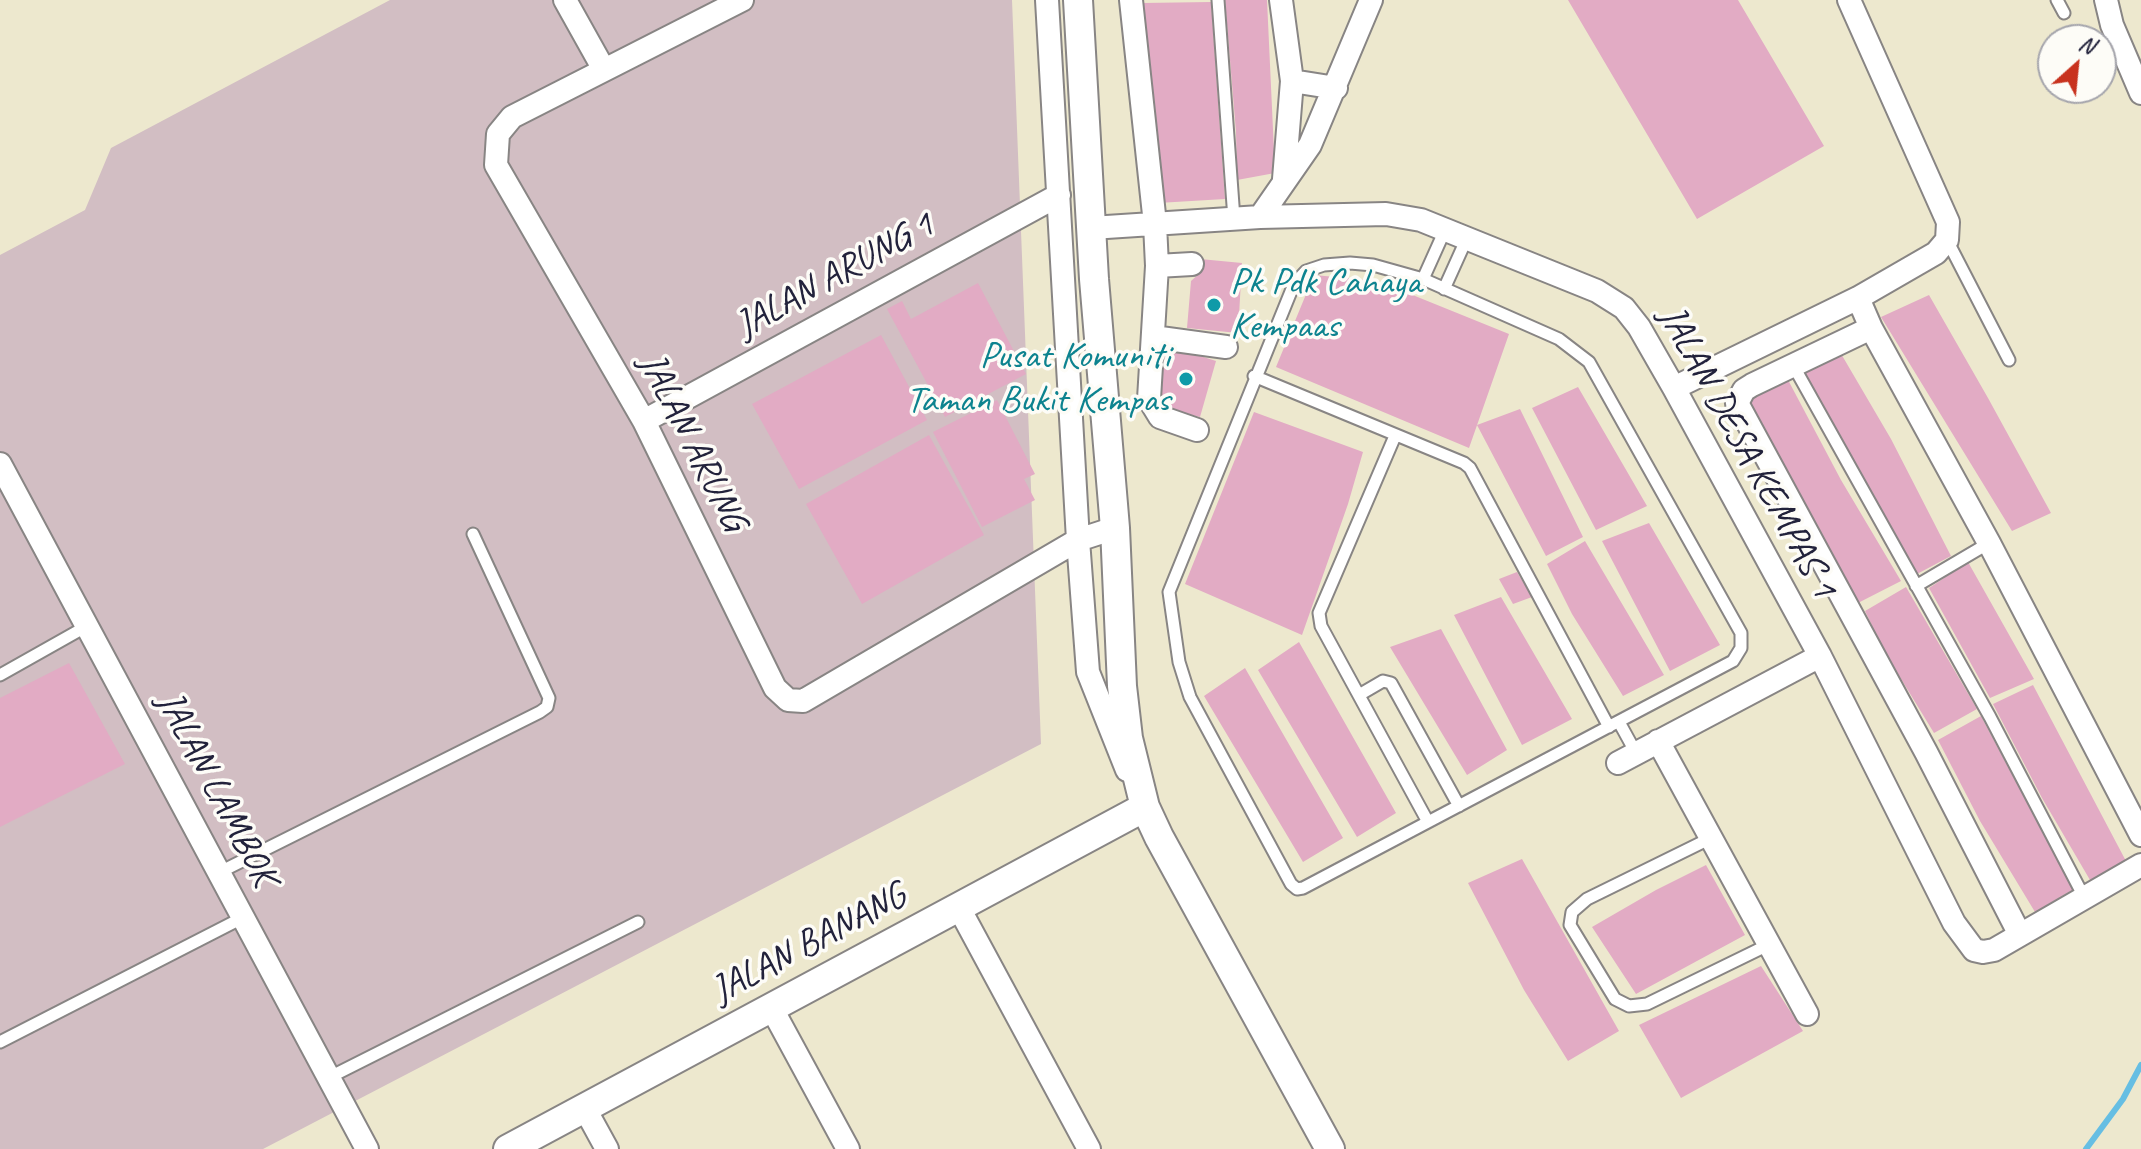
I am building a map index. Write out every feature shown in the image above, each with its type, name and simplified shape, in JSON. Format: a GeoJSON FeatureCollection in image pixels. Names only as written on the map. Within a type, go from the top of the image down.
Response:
{"type":"FeatureCollection","features":[{"type":"Feature","properties":{"kind":"street"},"geometry":{"type":"LineString","coordinates":[[565,0],[603,68]]}},
{"type":"Feature","properties":{"kind":"street","name":"JALAN ARUNG"},"geometry":{"type":"LineString","coordinates":[[742,0],[603,68],[512,117],[498,134],[496,165],[644,421],[775,688],[788,700],[803,701],[1078,540],[1115,528]]}},
{"type":"Feature","properties":{"kind":"street"},"geometry":{"type":"LineString","coordinates":[[1047,0],[1088,672],[1116,746],[1159,837],[1330,1149]]}},
{"type":"Feature","properties":{"kind":"street"},"geometry":{"type":"LineString","coordinates":[[1078,0],[1124,699],[1128,738],[1145,807]]}},
{"type":"Feature","properties":{"kind":"street"},"geometry":{"type":"LineString","coordinates":[[1131,0],[1157,266],[1149,399],[1160,417],[1197,430]]}},
{"type":"Feature","properties":{"kind":"street"},"geometry":{"type":"LineString","coordinates":[[1281,0],[1292,81],[1284,179]]}},
{"type":"Feature","properties":{"kind":"street"},"geometry":{"type":"LineString","coordinates":[[1260,217],[1310,145],[1371,0]]}},
{"type":"Feature","properties":{"kind":"street"},"geometry":{"type":"LineString","coordinates":[[1674,388],[1858,298],[1936,253],[1947,240],[1948,222],[1849,0]]}},
{"type":"Feature","properties":{"kind":"street"},"geometry":{"type":"LineString","coordinates":[[2106,0],[2112,25],[2138,82]]}},
{"type":"Feature","properties":{"kind":"street"},"geometry":{"type":"LineString","coordinates":[[1292,81],[1336,88]]}},
{"type":"Feature","properties":{"kind":"street","name":"JALAN ARUNG 1"},"geometry":{"type":"LineString","coordinates":[[644,421],[1059,195]]}},
{"type":"Feature","properties":{"kind":"street","name":"JALAN DESA KEMPAS 1"},"geometry":{"type":"LineString","coordinates":[[1091,228],[1260,217],[1386,214],[1421,220],[1467,238],[1597,291],[1624,308],[1639,327],[1674,388],[1820,656],[1954,923],[1974,950],[1994,950],[2020,935]]}},
{"type":"Feature","properties":{"kind":"street"},"geometry":{"type":"LineString","coordinates":[[1157,266],[1192,264]]}},
{"type":"Feature","properties":{"kind":"street"},"geometry":{"type":"LineString","coordinates":[[1858,298],[1871,328],[1989,543],[2141,835]]}},
{"type":"Feature","properties":{"kind":"street"},"geometry":{"type":"LineString","coordinates":[[1871,328],[1744,390],[1737,403],[1926,752],[2020,935],[2141,865]]}},
{"type":"Feature","properties":{"kind":"street"},"geometry":{"type":"LineString","coordinates":[[1153,337],[1226,347]]}},
{"type":"Feature","properties":{"kind":"street","name":"JALAN LAMBOK"},"geometry":{"type":"LineString","coordinates":[[0,464],[367,1149]]}},
{"type":"Feature","properties":{"kind":"street"},"geometry":{"type":"LineString","coordinates":[[1627,758],[1820,656]]}},
{"type":"Feature","properties":{"kind":"street"},"geometry":{"type":"LineString","coordinates":[[1658,741],[1807,1014]]}},
{"type":"Feature","properties":{"kind":"street","name":"JALAN BANANG"},"geometry":{"type":"LineString","coordinates":[[508,1149],[1145,807]]}},
{"type":"Feature","properties":{"kind":"street"},"geometry":{"type":"LineString","coordinates":[[959,908],[1089,1149]]}},
{"type":"Feature","properties":{"kind":"street"},"geometry":{"type":"LineString","coordinates":[[771,1007],[848,1149]]}},
{"type":"Feature","properties":{"kind":"street"},"geometry":{"type":"LineString","coordinates":[[584,1107],[607,1149]]}},
{"type":"Feature","properties":{"kind":"lane"},"geometry":{"type":"LineString","coordinates":[[1218,0],[1234,219]]}},
{"type":"Feature","properties":{"kind":"lane"},"geometry":{"type":"LineString","coordinates":[[2057,0],[2064,13]]}},
{"type":"Feature","properties":{"kind":"lane"},"geometry":{"type":"LineString","coordinates":[[1423,279],[1445,230]]}},
{"type":"Feature","properties":{"kind":"lane"},"geometry":{"type":"LineString","coordinates":[[1444,289],[1467,238]]}},
{"type":"Feature","properties":{"kind":"lane"},"geometry":{"type":"LineString","coordinates":[[1947,240],[2009,360]]}},
{"type":"Feature","properties":{"kind":"lane"},"geometry":{"type":"LineString","coordinates":[[1324,265],[1373,265],[1423,279],[1444,289],[1559,339],[1589,362],[1741,633],[1741,648],[1733,661],[1297,889],[1291,884],[1190,697],[1179,662],[1169,592],[1254,376],[1294,284],[1306,271],[1324,265]]}},
{"type":"Feature","properties":{"kind":"lane"},"geometry":{"type":"LineString","coordinates":[[1793,365],[1990,717],[2084,897]]}},
{"type":"Feature","properties":{"kind":"lane"},"geometry":{"type":"LineString","coordinates":[[1254,376],[1470,468],[1614,724],[1627,758]]}},
{"type":"Feature","properties":{"kind":"lane"},"geometry":{"type":"LineString","coordinates":[[1395,436],[1319,613],[1321,626],[1428,822]]}},
{"type":"Feature","properties":{"kind":"lane"},"geometry":{"type":"LineString","coordinates":[[220,872],[547,707],[549,698],[473,534]]}},
{"type":"Feature","properties":{"kind":"lane"},"geometry":{"type":"LineString","coordinates":[[1916,586],[1989,543]]}},
{"type":"Feature","properties":{"kind":"lane"},"geometry":{"type":"LineString","coordinates":[[0,675],[87,626]]}},
{"type":"Feature","properties":{"kind":"lane"},"geometry":{"type":"LineString","coordinates":[[1359,695],[1383,681],[1391,683],[1459,806]]}},
{"type":"Feature","properties":{"kind":"lane"},"geometry":{"type":"LineString","coordinates":[[1711,838],[1587,899],[1572,912],[1570,925],[1615,999],[1629,1006],[1647,1004],[1770,944]]}},
{"type":"Feature","properties":{"kind":"lane"},"geometry":{"type":"LineString","coordinates":[[0,1042],[244,917]]}},
{"type":"Feature","properties":{"kind":"lane"},"geometry":{"type":"LineString","coordinates":[[330,1077],[638,922]]}},
{"type":"Feature","properties":{"kind":"shaded area"},"geometry":{"type":"Polygon","coordinates":[[[390,0],[1012,0],[1041,744],[263,1149],[0,1149],[0,255],[85,210],[111,148],[390,0]]]}},
{"type":"Feature","properties":{"kind":"building"},"geometry":{"type":"Polygon","coordinates":[[[1225,0],[1267,0],[1275,173],[1237,180],[1236,132],[1225,0]]]}},
{"type":"Feature","properties":{"kind":"building"},"geometry":{"type":"Polygon","coordinates":[[[1568,0],[1738,0],[1824,146],[1697,219],[1568,0]]]}},
{"type":"Feature","properties":{"kind":"building"},"geometry":{"type":"Polygon","coordinates":[[[1211,2],[1225,199],[1158,203],[1142,3],[1211,2]]]}},
{"type":"Feature","properties":{"kind":"building","name":"Pk Pdk Cahaya Kempaas"},"geometry":{"type":"Polygon","coordinates":[[[1200,259],[1242,263],[1238,333],[1187,328],[1191,281],[1200,273],[1200,259]]]}},
{"type":"Feature","properties":{"kind":"building"},"geometry":{"type":"Polygon","coordinates":[[[1314,275],[1378,281],[1509,334],[1469,448],[1276,367],[1314,275]]]}},
{"type":"Feature","properties":{"kind":"building"},"geometry":{"type":"Polygon","coordinates":[[[978,283],[1026,374],[945,417],[887,309],[902,301],[911,319],[978,283]]]}},
{"type":"Feature","properties":{"kind":"building"},"geometry":{"type":"Polygon","coordinates":[[[1929,295],[2051,513],[2012,531],[1881,317],[1929,295]]]}},
{"type":"Feature","properties":{"kind":"building"},"geometry":{"type":"Polygon","coordinates":[[[881,335],[927,420],[799,489],[752,404],[881,335]]]}},
{"type":"Feature","properties":{"kind":"building","name":"Pusat Komuniti Taman Bukit Kempas"},"geometry":{"type":"Polygon","coordinates":[[[1166,345],[1216,361],[1200,417],[1166,409],[1159,397],[1166,345]]]}},
{"type":"Feature","properties":{"kind":"building"},"geometry":{"type":"Polygon","coordinates":[[[1840,352],[1891,439],[1951,556],[1917,574],[1802,368],[1840,352]]]}},
{"type":"Feature","properties":{"kind":"building"},"geometry":{"type":"Polygon","coordinates":[[[1787,378],[1841,480],[1901,581],[1854,605],[1748,408],[1752,394],[1787,378]]]}},
{"type":"Feature","properties":{"kind":"building"},"geometry":{"type":"Polygon","coordinates":[[[1578,387],[1647,506],[1596,530],[1532,408],[1578,387]]]}},
{"type":"Feature","properties":{"kind":"building"},"geometry":{"type":"Polygon","coordinates":[[[997,400],[1035,474],[1024,479],[1035,500],[982,527],[933,432],[997,400]]]}},
{"type":"Feature","properties":{"kind":"building"},"geometry":{"type":"Polygon","coordinates":[[[1520,409],[1583,537],[1546,556],[1477,425],[1520,409]]]}},
{"type":"Feature","properties":{"kind":"building"},"geometry":{"type":"Polygon","coordinates":[[[1254,412],[1363,452],[1302,635],[1185,584],[1254,412]]]}},
{"type":"Feature","properties":{"kind":"building"},"geometry":{"type":"Polygon","coordinates":[[[929,435],[984,535],[862,604],[806,504],[929,435]]]}},
{"type":"Feature","properties":{"kind":"building"},"geometry":{"type":"Polygon","coordinates":[[[1649,523],[1720,645],[1670,671],[1602,541],[1649,523]]]}},
{"type":"Feature","properties":{"kind":"building"},"geometry":{"type":"Polygon","coordinates":[[[1585,541],[1664,675],[1623,696],[1572,614],[1547,564],[1585,541]]]}},
{"type":"Feature","properties":{"kind":"building"},"geometry":{"type":"Polygon","coordinates":[[[1968,562],[2034,679],[1990,698],[1929,588],[1968,562]]]}},
{"type":"Feature","properties":{"kind":"building"},"geometry":{"type":"Polygon","coordinates":[[[1517,572],[1532,597],[1513,604],[1499,579],[1517,572]]]}},
{"type":"Feature","properties":{"kind":"building"},"geometry":{"type":"Polygon","coordinates":[[[1906,587],[1977,709],[1934,733],[1884,651],[1865,611],[1906,587]]]}},
{"type":"Feature","properties":{"kind":"building"},"geometry":{"type":"Polygon","coordinates":[[[1501,597],[1572,719],[1522,745],[1454,615],[1501,597]]]}},
{"type":"Feature","properties":{"kind":"building"},"geometry":{"type":"Polygon","coordinates":[[[1441,629],[1507,750],[1467,775],[1390,647],[1441,629]]]}},
{"type":"Feature","properties":{"kind":"building"},"geometry":{"type":"Polygon","coordinates":[[[1299,642],[1396,813],[1357,837],[1258,670],[1299,642]]]}},
{"type":"Feature","properties":{"kind":"building"},"geometry":{"type":"Polygon","coordinates":[[[69,663],[125,764],[0,827],[0,698],[69,663]]]}},
{"type":"Feature","properties":{"kind":"building"},"geometry":{"type":"Polygon","coordinates":[[[1245,668],[1343,838],[1303,862],[1204,696],[1245,668]]]}},
{"type":"Feature","properties":{"kind":"building"},"geometry":{"type":"Polygon","coordinates":[[[2033,685],[2127,863],[2090,880],[2042,798],[1993,704],[2033,685]]]}},
{"type":"Feature","properties":{"kind":"building"},"geometry":{"type":"Polygon","coordinates":[[[1981,716],[2030,808],[2079,886],[2035,912],[1980,821],[1938,740],[1981,716]]]}},
{"type":"Feature","properties":{"kind":"building"},"geometry":{"type":"Polygon","coordinates":[[[1522,859],[1619,1031],[1568,1061],[1524,990],[1468,883],[1522,859]]]}},
{"type":"Feature","properties":{"kind":"building"},"geometry":{"type":"Polygon","coordinates":[[[1706,865],[1745,935],[1636,994],[1592,927],[1706,865]]]}},
{"type":"Feature","properties":{"kind":"building"},"geometry":{"type":"Polygon","coordinates":[[[1761,966],[1803,1031],[1681,1098],[1639,1025],[1761,966]]]}},
{"type":"Feature","properties":{"kind":"waterway"},"geometry":{"type":"LineString","coordinates":[[2086,1149],[2123,1099],[2141,1065]]}},
{"type":"Feature","properties":{"kind":"place","name":"Pk Pdk Cahaya Kempaas"},"geometry":{"type":"Point","coordinates":[1214,305]}},
{"type":"Feature","properties":{"kind":"place","name":"Pusat Komuniti Taman Bukit Kempas"},"geometry":{"type":"Point","coordinates":[1186,379]}}]}
